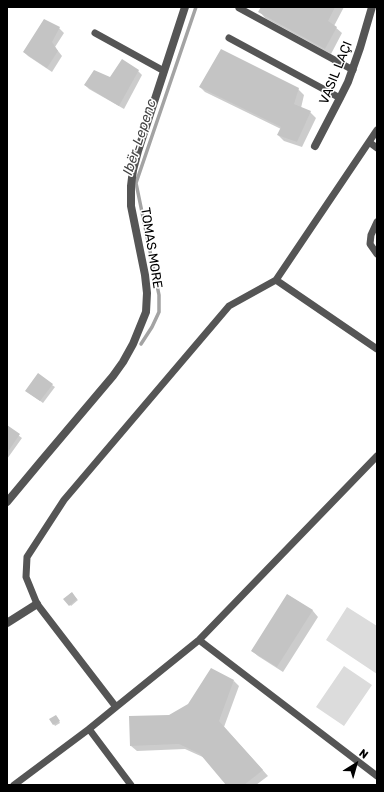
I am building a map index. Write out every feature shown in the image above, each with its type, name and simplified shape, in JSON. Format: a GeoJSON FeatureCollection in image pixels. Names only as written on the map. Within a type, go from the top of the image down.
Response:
{"type":"FeatureCollection","features":[{"type":"Feature","properties":{"kind":"street","name":"TOMAS MORE"},"geometry":{"type":"LineString","coordinates":[[7,502],[113,376],[133,344],[146,312],[147,293],[145,275],[131,206],[133,170],[185,7]]}},
{"type":"Feature","properties":{"kind":"street","name":"VASIL LAÇI"},"geometry":{"type":"LineString","coordinates":[[315,146],[353,70],[372,7]]}},
{"type":"Feature","properties":{"kind":"street"},"geometry":{"type":"LineString","coordinates":[[7,623],[37,604]]}},
{"type":"Feature","properties":{"kind":"lane"},"geometry":{"type":"LineString","coordinates":[[240,7],[239,8],[353,70]]}},
{"type":"Feature","properties":{"kind":"lane"},"geometry":{"type":"LineString","coordinates":[[95,33],[164,70]]}},
{"type":"Feature","properties":{"kind":"lane"},"geometry":{"type":"LineString","coordinates":[[229,38],[340,98]]}},
{"type":"Feature","properties":{"kind":"lane"},"geometry":{"type":"LineString","coordinates":[[116,707],[37,604],[26,577],[27,557],[64,500],[229,306],[276,280],[377,130]]}},
{"type":"Feature","properties":{"kind":"lane"},"geometry":{"type":"LineString","coordinates":[[369,142],[377,148]]}},
{"type":"Feature","properties":{"kind":"lane"},"geometry":{"type":"LineString","coordinates":[[377,222],[371,235],[370,244],[377,254]]}},
{"type":"Feature","properties":{"kind":"lane"},"geometry":{"type":"LineString","coordinates":[[276,280],[377,349]]}},
{"type":"Feature","properties":{"kind":"lane"},"geometry":{"type":"LineString","coordinates":[[14,785],[89,729],[199,640],[377,456]]}},
{"type":"Feature","properties":{"kind":"lane"},"geometry":{"type":"LineString","coordinates":[[199,640],[377,776]]}},
{"type":"Feature","properties":{"kind":"lane"},"geometry":{"type":"LineString","coordinates":[[89,729],[131,785]]}},
{"type":"Feature","properties":{"kind":"shaded area"},"geometry":{"type":"Polygon","coordinates":[[[347,607],[377,626],[377,674],[326,640],[347,607]]]}},
{"type":"Feature","properties":{"kind":"shaded area"},"geometry":{"type":"Polygon","coordinates":[[[344,666],[372,685],[344,726],[316,707],[344,666]]]}},
{"type":"Feature","properties":{"kind":"building"},"geometry":{"type":"Polygon","coordinates":[[[261,7],[335,7],[328,21],[337,27],[325,49],[258,12],[261,7]]]}},
{"type":"Feature","properties":{"kind":"building"},"geometry":{"type":"Polygon","coordinates":[[[44,19],[60,27],[52,42],[58,51],[47,68],[23,52],[44,19]]]}},
{"type":"Feature","properties":{"kind":"building"},"geometry":{"type":"Polygon","coordinates":[[[221,49],[299,88],[294,104],[311,111],[297,142],[277,135],[281,127],[199,87],[221,49]]]}},
{"type":"Feature","properties":{"kind":"building"},"geometry":{"type":"Polygon","coordinates":[[[122,59],[139,70],[119,106],[84,85],[94,70],[110,77],[122,59]]]}},
{"type":"Feature","properties":{"kind":"building"},"geometry":{"type":"Polygon","coordinates":[[[38,373],[53,384],[40,401],[25,391],[38,373]]]}},
{"type":"Feature","properties":{"kind":"building"},"geometry":{"type":"Polygon","coordinates":[[[7,425],[20,434],[7,453],[7,425]]]}},
{"type":"Feature","properties":{"kind":"building"},"geometry":{"type":"Polygon","coordinates":[[[72,592],[77,599],[69,606],[63,599],[72,592]]]}},
{"type":"Feature","properties":{"kind":"building"},"geometry":{"type":"Polygon","coordinates":[[[287,594],[313,610],[277,667],[251,651],[287,594]]]}},
{"type":"Feature","properties":{"kind":"building"},"geometry":{"type":"Polygon","coordinates":[[[211,668],[234,680],[219,721],[263,770],[244,785],[226,785],[200,754],[179,744],[130,746],[129,716],[169,715],[188,704],[211,668]]]}},
{"type":"Feature","properties":{"kind":"building"},"geometry":{"type":"Polygon","coordinates":[[[56,715],[60,721],[53,725],[49,719],[56,715]]]}},
{"type":"Feature","properties":{"kind":"waterway","name":"Ibër-Lepenc"},"geometry":{"type":"LineString","coordinates":[[141,344],[152,327],[159,312],[159,295],[136,183],[196,7]]}}]}
